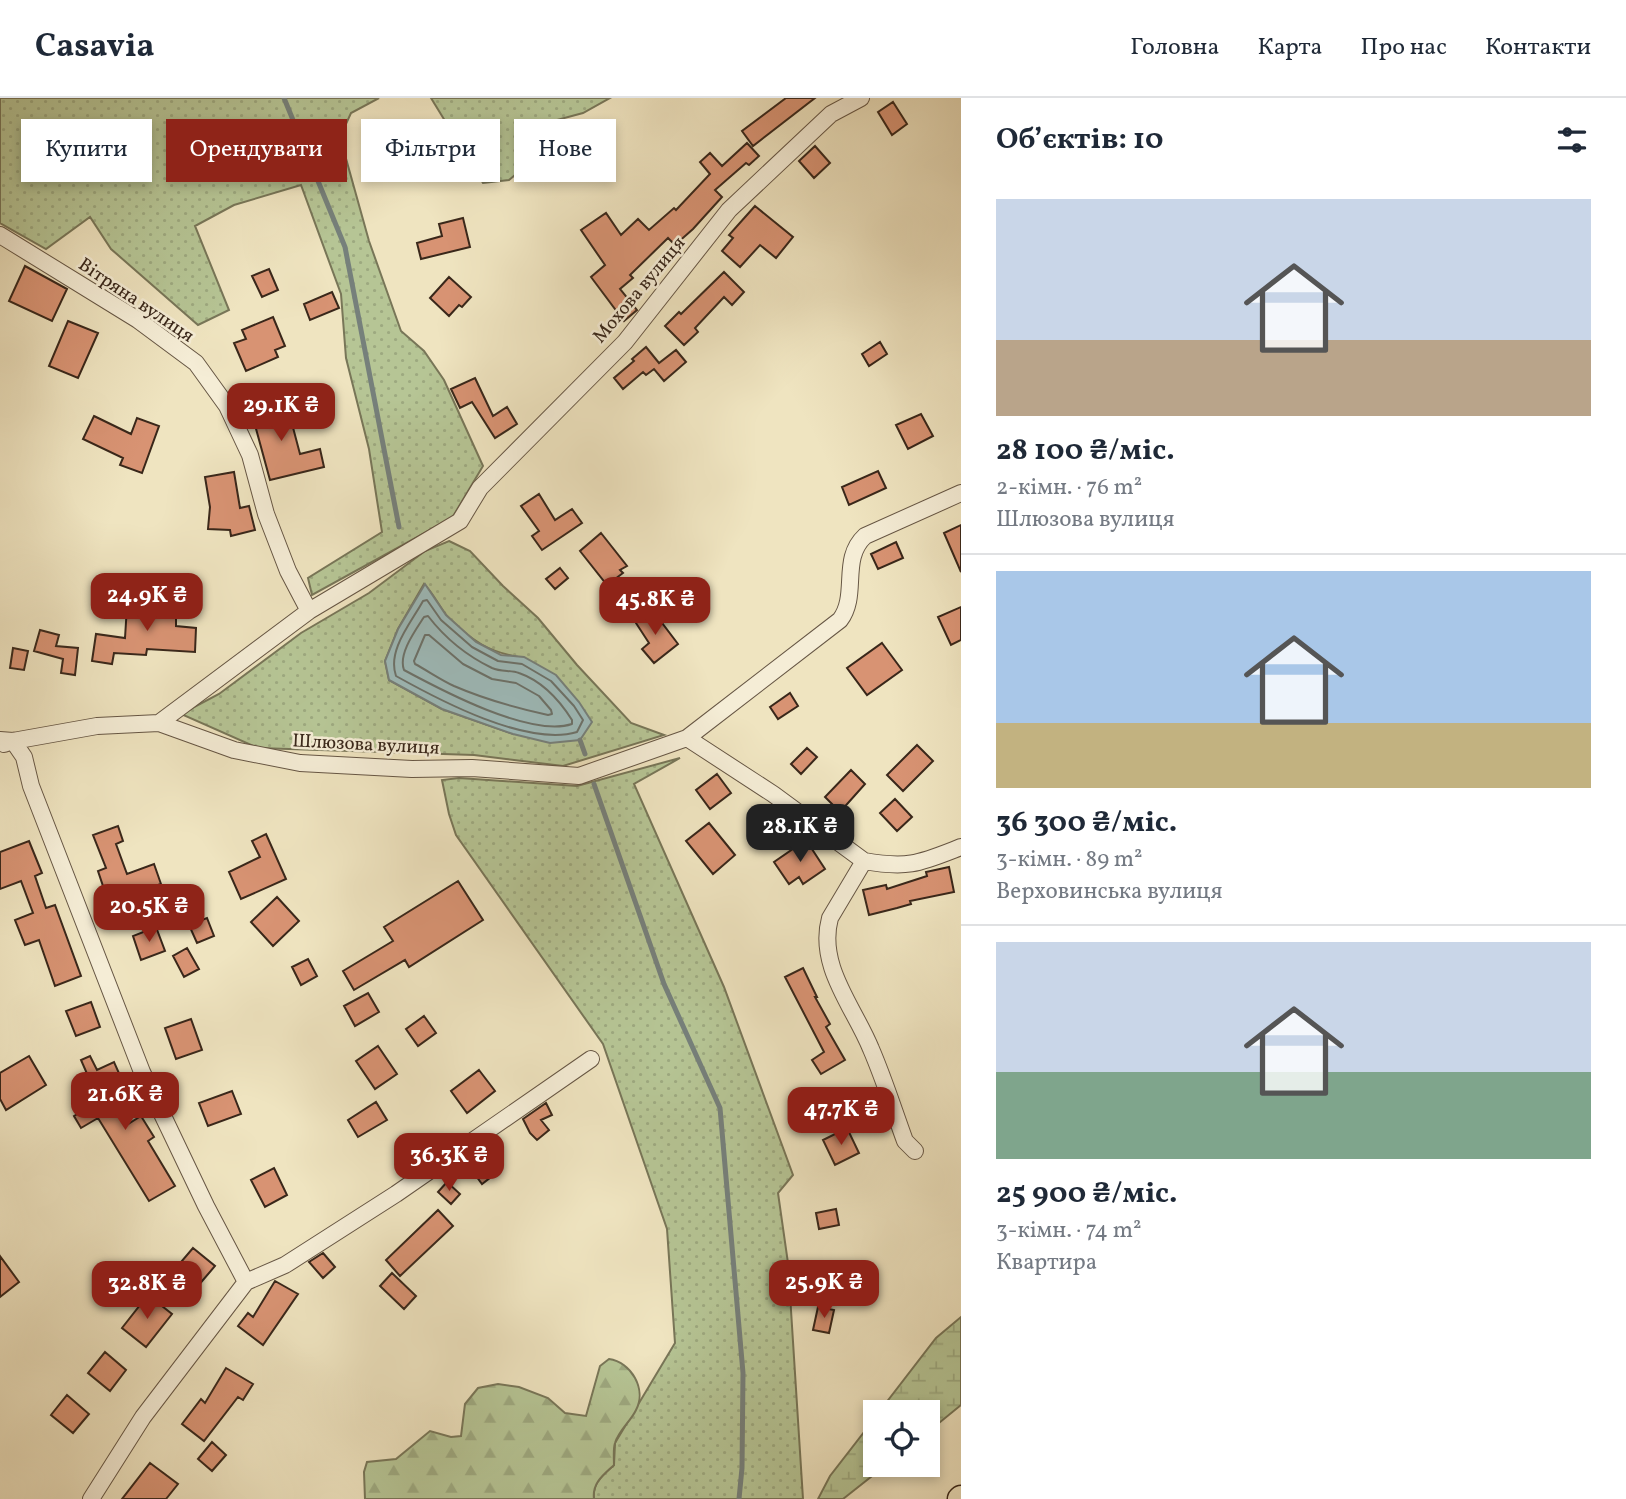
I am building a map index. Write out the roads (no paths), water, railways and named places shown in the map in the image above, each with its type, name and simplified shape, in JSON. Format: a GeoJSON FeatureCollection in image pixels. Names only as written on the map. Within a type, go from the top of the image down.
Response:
{"type":"FeatureCollection","features":[{"type":"Feature","properties":{"kind":"street","name":"Мохова вулиця"},"geometry":{"type":"LineString","coordinates":[[309,611],[460,522],[480,488],[625,342],[729,211],[831,114],[861,98]]}},
{"type":"Feature","properties":{"kind":"street","name":"Вітряна вулиця"},"geometry":{"type":"LineString","coordinates":[[0,235],[138,320],[196,363],[228,407],[250,455],[266,514],[288,570],[309,611]]}},
{"type":"Feature","properties":{"kind":"street","name":"Шлюзова вулиця"},"geometry":{"type":"LineString","coordinates":[[4,742],[97,726],[159,723],[234,750],[299,763],[412,769],[472,768],[579,776],[688,738],[840,621],[848,603],[850,566],[856,544],[865,536],[961,493]]}},
{"type":"Feature","properties":{"kind":"street"},"geometry":{"type":"LineString","coordinates":[[159,723],[309,611]]}},
{"type":"Feature","properties":{"kind":"street"},"geometry":{"type":"LineString","coordinates":[[688,738],[773,794],[864,861],[891,866],[918,864],[961,847]]}},
{"type":"Feature","properties":{"kind":"street"},"geometry":{"type":"LineString","coordinates":[[4,742],[24,757],[31,786],[142,1072],[206,1206],[246,1282]]}},
{"type":"Feature","properties":{"kind":"street"},"geometry":{"type":"LineString","coordinates":[[864,861],[830,918],[826,948],[835,977],[871,1048],[905,1141],[915,1151]]}},
{"type":"Feature","properties":{"kind":"street"},"geometry":{"type":"LineString","coordinates":[[91,1499],[143,1417],[246,1282],[285,1265],[396,1194],[591,1059]]}},
{"type":"Feature","properties":{"kind":"water"},"geometry":{"type":"Polygon","coordinates":[[[425,584],[446,615],[476,642],[501,655],[524,657],[556,675],[592,722],[580,740],[550,743],[513,734],[442,709],[389,680],[385,661],[398,629],[425,584]]]}},
{"type":"Feature","properties":{"kind":"waterway"},"geometry":{"type":"LineString","coordinates":[[284,98],[345,247],[399,527]]}},
{"type":"Feature","properties":{"kind":"waterway"},"geometry":{"type":"LineString","coordinates":[[580,740],[585,754]]}},
{"type":"Feature","properties":{"kind":"waterway"},"geometry":{"type":"LineString","coordinates":[[594,784],[664,984],[720,1108],[743,1373],[739,1499]]}}]}
